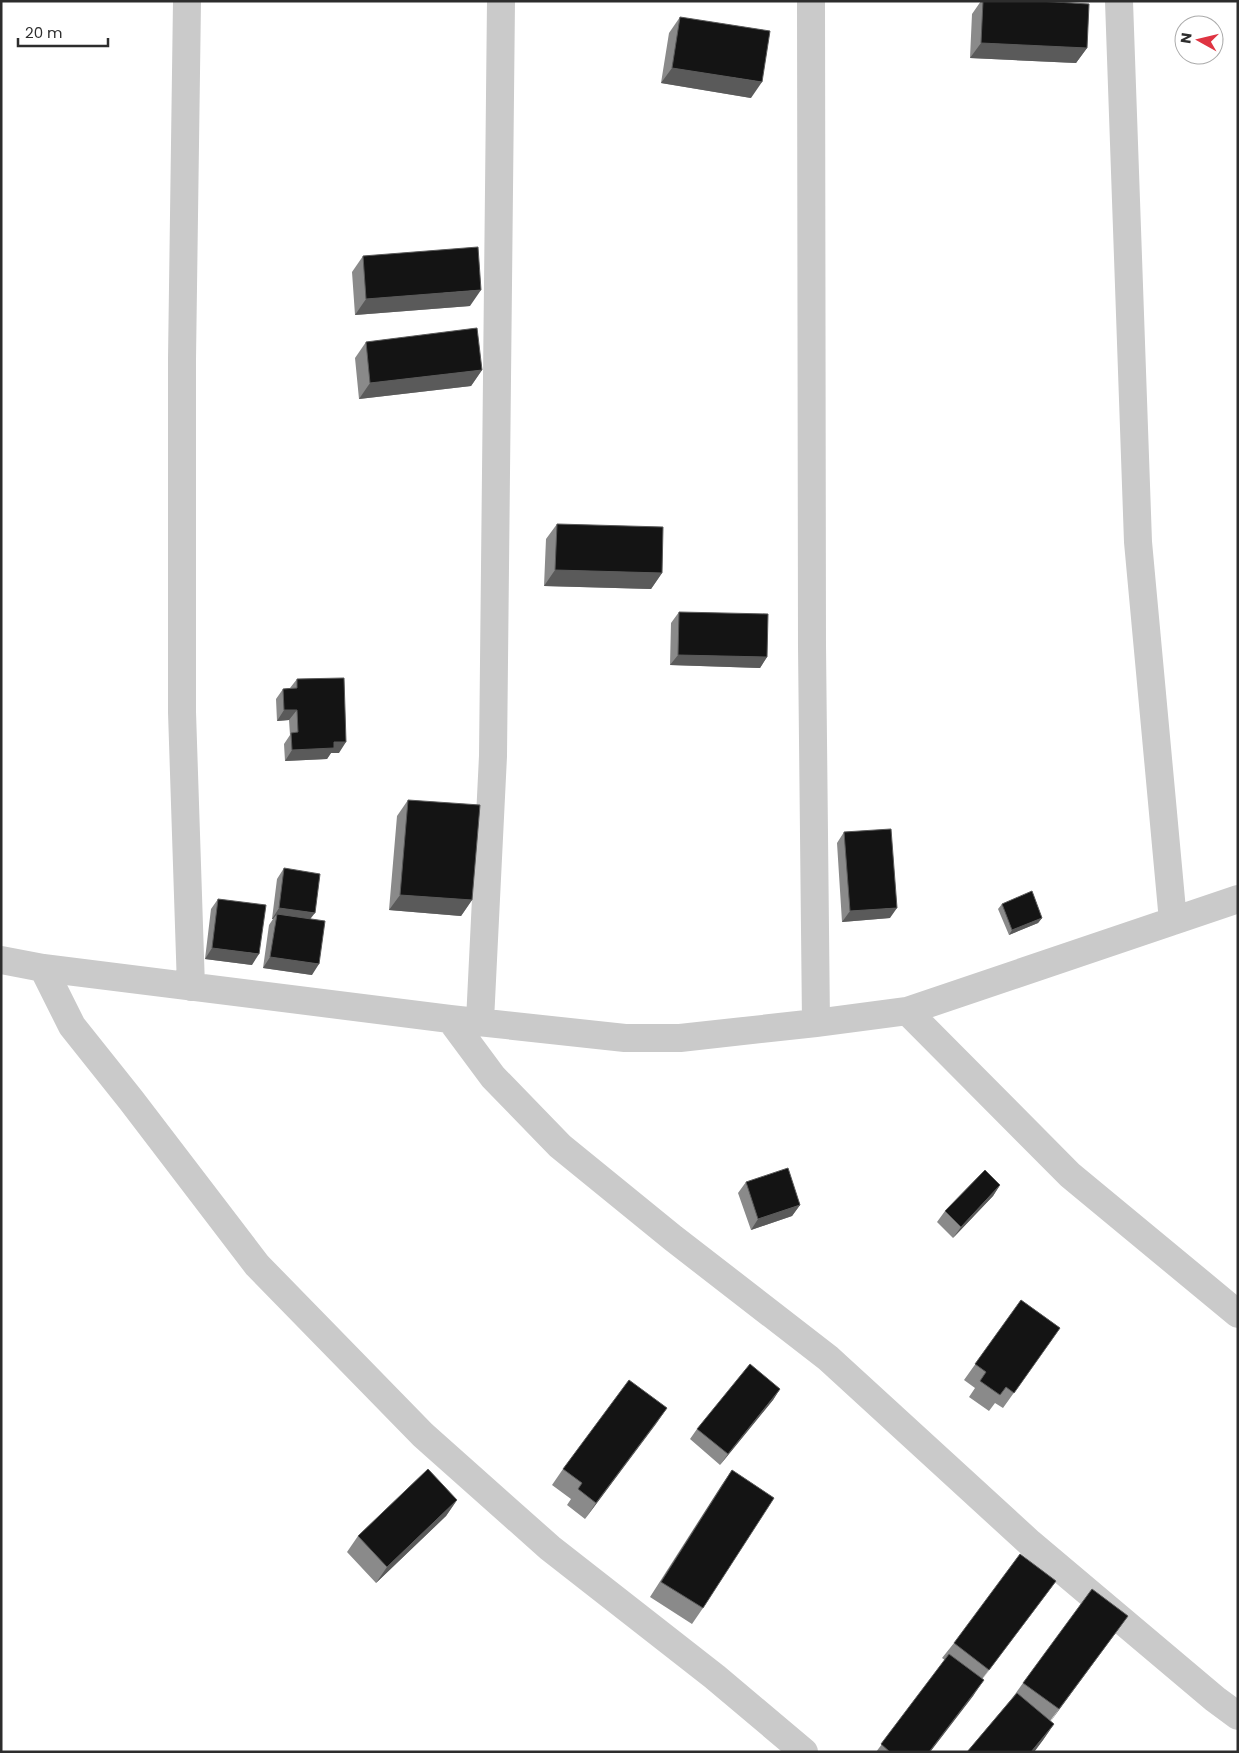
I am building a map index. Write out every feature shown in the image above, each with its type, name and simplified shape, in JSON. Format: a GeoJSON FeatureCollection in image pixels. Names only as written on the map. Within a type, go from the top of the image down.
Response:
{"type":"FeatureCollection","features":[{"type":"Feature","properties":{"kind":"street"},"geometry":{"type":"LineString","coordinates":[[187,1],[182,359],[182,712],[191,987]]}},
{"type":"Feature","properties":{"kind":"street"},"geometry":{"type":"LineString","coordinates":[[480,1021],[493,756],[501,1]]}},
{"type":"Feature","properties":{"kind":"street"},"geometry":{"type":"LineString","coordinates":[[811,1],[812,626],[816,1023]]}},
{"type":"Feature","properties":{"kind":"street"},"geometry":{"type":"LineString","coordinates":[[1119,1],[1138,542],[1173,921]]}},
{"type":"Feature","properties":{"kind":"street"},"geometry":{"type":"LineString","coordinates":[[1,960],[43,968],[450,1019],[626,1038],[680,1038],[907,1011],[1238,899]]}},
{"type":"Feature","properties":{"kind":"street"},"geometry":{"type":"LineString","coordinates":[[43,968],[72,1026],[131,1100],[257,1266],[423,1435],[550,1548],[715,1677],[804,1752]]}},
{"type":"Feature","properties":{"kind":"street"},"geometry":{"type":"LineString","coordinates":[[907,1011],[1070,1175],[1238,1314]]}},
{"type":"Feature","properties":{"kind":"street"},"geometry":{"type":"LineString","coordinates":[[450,1019],[493,1076],[560,1146],[673,1238],[828,1358],[1030,1543],[1215,1699],[1238,1716]]}},
{"type":"Feature","properties":{"kind":"building"},"geometry":{"type":"Polygon","coordinates":[[[983,1],[1038,1],[1089,4],[1087,48],[981,43],[983,1]]]}},
{"type":"Feature","properties":{"kind":"building"},"geometry":{"type":"Polygon","coordinates":[[[680,17],[770,31],[762,82],[672,68],[680,17]]]}},
{"type":"Feature","properties":{"kind":"building"},"geometry":{"type":"Polygon","coordinates":[[[478,247],[481,290],[366,299],[363,256],[478,247]]]}},
{"type":"Feature","properties":{"kind":"building"},"geometry":{"type":"Polygon","coordinates":[[[477,328],[482,370],[370,383],[366,342],[477,328]]]}},
{"type":"Feature","properties":{"kind":"building"},"geometry":{"type":"Polygon","coordinates":[[[557,524],[663,527],[662,573],[555,570],[557,524]]]}},
{"type":"Feature","properties":{"kind":"building"},"geometry":{"type":"Polygon","coordinates":[[[679,612],[768,614],[767,657],[678,655],[679,612]]]}},
{"type":"Feature","properties":{"kind":"building"},"geometry":{"type":"Polygon","coordinates":[[[344,678],[346,742],[334,742],[334,748],[292,750],[291,733],[298,732],[297,710],[284,710],[283,689],[297,688],[297,679],[344,678]]]}},
{"type":"Feature","properties":{"kind":"building"},"geometry":{"type":"Polygon","coordinates":[[[408,800],[480,805],[472,900],[400,895],[408,800]]]}},
{"type":"Feature","properties":{"kind":"building"},"geometry":{"type":"Polygon","coordinates":[[[891,829],[897,908],[850,911],[844,832],[891,829]]]}},
{"type":"Feature","properties":{"kind":"building"},"geometry":{"type":"Polygon","coordinates":[[[284,868],[320,874],[315,913],[279,908],[284,868]]]}},
{"type":"Feature","properties":{"kind":"building"},"geometry":{"type":"Polygon","coordinates":[[[1032,891],[1042,918],[1012,930],[1002,904],[1032,891]]]}},
{"type":"Feature","properties":{"kind":"building"},"geometry":{"type":"Polygon","coordinates":[[[218,899],[266,905],[259,954],[212,948],[218,899]]]}},
{"type":"Feature","properties":{"kind":"building"},"geometry":{"type":"Polygon","coordinates":[[[277,914],[325,921],[319,964],[270,957],[277,914]]]}},
{"type":"Feature","properties":{"kind":"building"},"geometry":{"type":"Polygon","coordinates":[[[788,1168],[800,1205],[758,1219],[746,1182],[788,1168]]]}},
{"type":"Feature","properties":{"kind":"building"},"geometry":{"type":"Polygon","coordinates":[[[985,1170],[1000,1185],[961,1227],[945,1211],[985,1170]]]}},
{"type":"Feature","properties":{"kind":"building"},"geometry":{"type":"Polygon","coordinates":[[[1021,1300],[1060,1328],[1014,1393],[1006,1387],[1000,1395],[980,1381],[986,1372],[975,1364],[1021,1300]]]}},
{"type":"Feature","properties":{"kind":"building"},"geometry":{"type":"Polygon","coordinates":[[[750,1364],[780,1389],[728,1454],[697,1429],[750,1364]]]}},
{"type":"Feature","properties":{"kind":"building"},"geometry":{"type":"Polygon","coordinates":[[[629,1380],[667,1408],[596,1503],[578,1489],[582,1483],[563,1469],[629,1380]]]}},
{"type":"Feature","properties":{"kind":"building"},"geometry":{"type":"Polygon","coordinates":[[[428,1469],[457,1500],[387,1567],[358,1536],[428,1469]]]}},
{"type":"Feature","properties":{"kind":"building"},"geometry":{"type":"Polygon","coordinates":[[[732,1470],[774,1498],[703,1608],[661,1582],[732,1470]]]}},
{"type":"Feature","properties":{"kind":"building"},"geometry":{"type":"Polygon","coordinates":[[[1020,1554],[1056,1581],[989,1670],[954,1643],[1020,1554]]]}},
{"type":"Feature","properties":{"kind":"building"},"geometry":{"type":"Polygon","coordinates":[[[1092,1589],[1128,1616],[1059,1709],[1023,1683],[1092,1589]]]}},
{"type":"Feature","properties":{"kind":"building"},"geometry":{"type":"Polygon","coordinates":[[[949,1654],[984,1680],[929,1752],[890,1752],[881,1744],[949,1654]]]}},
{"type":"Feature","properties":{"kind":"building"},"geometry":{"type":"Polygon","coordinates":[[[1017,1693],[1054,1724],[1031,1752],[967,1752],[1017,1693]]]}}]}
